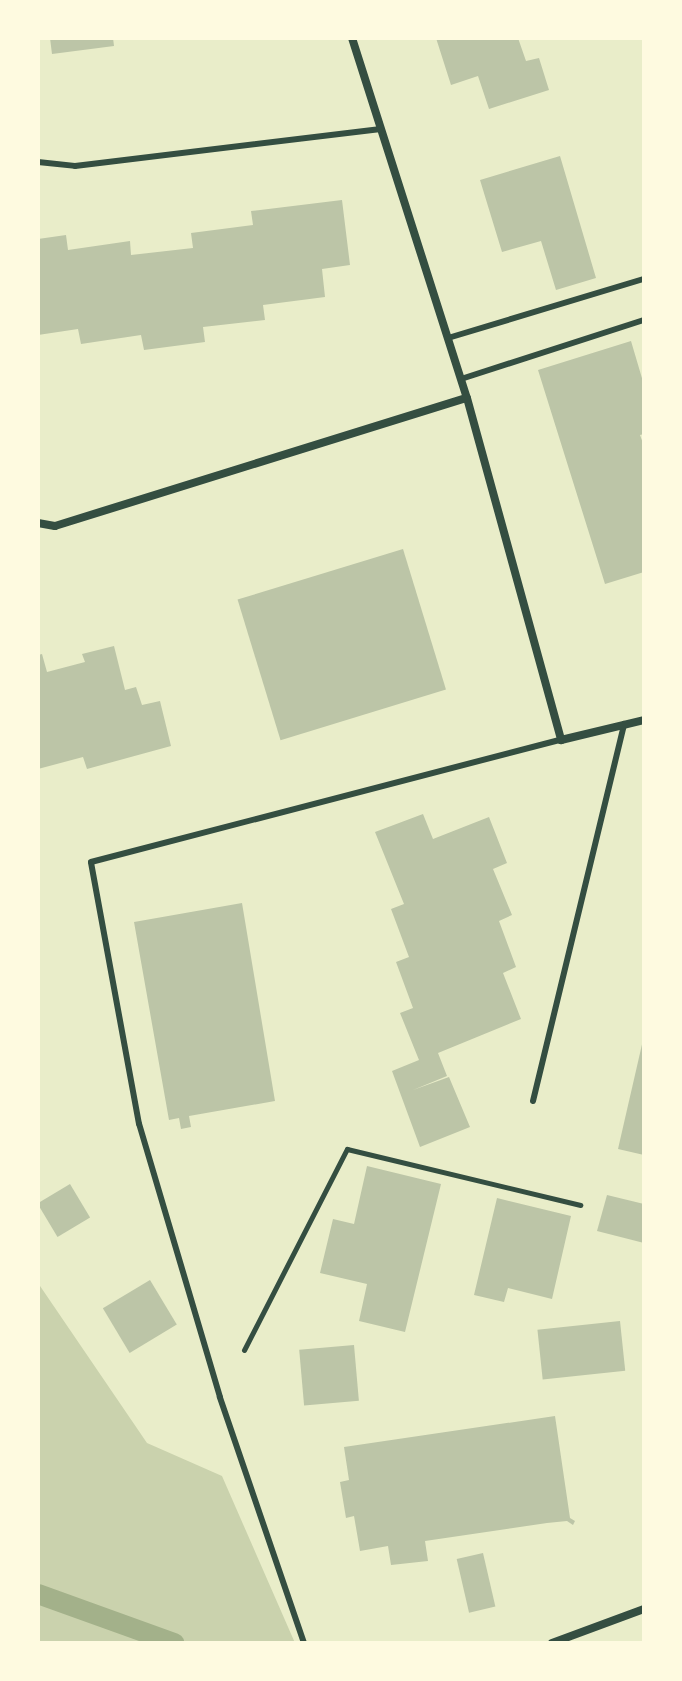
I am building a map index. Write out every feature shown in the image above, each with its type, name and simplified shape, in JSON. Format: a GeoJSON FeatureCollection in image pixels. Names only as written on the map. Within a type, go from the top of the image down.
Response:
{"type":"FeatureCollection","features":[{"type":"Feature","properties":{"kind":"street"},"geometry":{"type":"LineString","coordinates":[[352,38],[467,398],[561,740],[644,720]]}},
{"type":"Feature","properties":{"kind":"street"},"geometry":{"type":"LineString","coordinates":[[38,523],[55,526],[467,398]]}},
{"type":"Feature","properties":{"kind":"street"},"geometry":{"type":"LineString","coordinates":[[552,1643],[644,1609]]}},
{"type":"Feature","properties":{"kind":"lane"},"geometry":{"type":"LineString","coordinates":[[38,162],[75,166],[381,129]]}},
{"type":"Feature","properties":{"kind":"lane"},"geometry":{"type":"LineString","coordinates":[[448,338],[644,279]]}},
{"type":"Feature","properties":{"kind":"lane"},"geometry":{"type":"LineString","coordinates":[[461,379],[644,320]]}},
{"type":"Feature","properties":{"kind":"lane"},"geometry":{"type":"LineString","coordinates":[[533,1101],[624,724]]}},
{"type":"Feature","properties":{"kind":"lane"},"geometry":{"type":"LineString","coordinates":[[304,1643],[220,1397],[139,1124],[91,862],[561,740]]}},
{"type":"Feature","properties":{"kind":"path"},"geometry":{"type":"LineString","coordinates":[[220,1397],[347,1149],[580,1205]]}},
{"type":"Feature","properties":{"kind":"green space"},"geometry":{"type":"Polygon","coordinates":[[[38,1283],[147,1443],[222,1476],[295,1643],[38,1643],[38,1283]]]}},
{"type":"Feature","properties":{"kind":"building"},"geometry":{"type":"Polygon","coordinates":[[[50,38],[113,38],[114,46],[52,54],[50,38]]]}},
{"type":"Feature","properties":{"kind":"building"},"geometry":{"type":"Polygon","coordinates":[[[436,38],[518,38],[526,61],[539,58],[549,90],[489,109],[478,76],[451,85],[436,38]]]}},
{"type":"Feature","properties":{"kind":"building"},"geometry":{"type":"Polygon","coordinates":[[[560,156],[596,278],[556,290],[541,241],[502,252],[480,180],[560,156]]]}},
{"type":"Feature","properties":{"kind":"building"},"geometry":{"type":"Polygon","coordinates":[[[342,200],[350,265],[322,269],[325,297],[263,305],[265,320],[203,327],[205,342],[144,350],[141,335],[81,344],[78,329],[38,335],[38,239],[66,235],[68,250],[130,241],[131,255],[193,248],[191,233],[253,225],[251,211],[342,200]]]}},
{"type":"Feature","properties":{"kind":"building"},"geometry":{"type":"Polygon","coordinates":[[[631,341],[644,385],[644,434],[640,435],[644,446],[644,572],[605,584],[538,370],[631,341]]]}},
{"type":"Feature","properties":{"kind":"building"},"geometry":{"type":"Polygon","coordinates":[[[403,549],[446,690],[281,740],[238,600],[403,549]]]}},
{"type":"Feature","properties":{"kind":"building"},"geometry":{"type":"Polygon","coordinates":[[[114,646],[125,690],[136,687],[142,705],[160,701],[171,746],[87,769],[83,757],[38,769],[38,655],[42,654],[47,672],[85,662],[82,654],[114,646]]]}},
{"type":"Feature","properties":{"kind":"building"},"geometry":{"type":"Polygon","coordinates":[[[423,814],[433,839],[489,817],[507,863],[493,869],[512,915],[499,921],[516,967],[503,973],[521,1019],[438,1053],[447,1076],[413,1090],[449,1077],[470,1127],[420,1147],[392,1071],[419,1060],[400,1013],[413,1008],[396,962],[409,957],[391,909],[404,904],[375,832],[423,814]]]}},
{"type":"Feature","properties":{"kind":"building"},"geometry":{"type":"Polygon","coordinates":[[[242,903],[275,1101],[189,1116],[191,1127],[181,1129],[179,1118],[169,1120],[134,922],[242,903]]]}},
{"type":"Feature","properties":{"kind":"building"},"geometry":{"type":"Polygon","coordinates":[[[644,1041],[644,1155],[618,1149],[644,1041]]]}},
{"type":"Feature","properties":{"kind":"building"},"geometry":{"type":"Polygon","coordinates":[[[367,1166],[441,1184],[405,1332],[359,1321],[367,1284],[320,1273],[333,1219],[354,1224],[367,1166]]]}},
{"type":"Feature","properties":{"kind":"building"},"geometry":{"type":"Polygon","coordinates":[[[70,1184],[90,1217],[58,1237],[38,1203],[70,1184]]]}},
{"type":"Feature","properties":{"kind":"building"},"geometry":{"type":"Polygon","coordinates":[[[607,1195],[644,1204],[644,1243],[597,1231],[607,1195]]]}},
{"type":"Feature","properties":{"kind":"building"},"geometry":{"type":"Polygon","coordinates":[[[497,1198],[571,1216],[552,1299],[508,1288],[504,1302],[474,1295],[497,1198]]]}},
{"type":"Feature","properties":{"kind":"building"},"geometry":{"type":"Polygon","coordinates":[[[150,1280],[177,1325],[130,1353],[103,1308],[150,1280]]]}},
{"type":"Feature","properties":{"kind":"building"},"geometry":{"type":"Polygon","coordinates":[[[620,1321],[625,1371],[543,1379],[537,1330],[620,1321]]]}},
{"type":"Feature","properties":{"kind":"building"},"geometry":{"type":"Polygon","coordinates":[[[354,1345],[359,1401],[304,1406],[299,1350],[354,1345]]]}},
{"type":"Feature","properties":{"kind":"building"},"geometry":{"type":"Polygon","coordinates":[[[555,1416],[570,1518],[575,1521],[573,1525],[567,1521],[547,1523],[425,1541],[428,1561],[391,1565],[388,1546],[360,1551],[354,1516],[346,1518],[340,1482],[349,1480],[344,1447],[555,1416]]]}},
{"type":"Feature","properties":{"kind":"building"},"geometry":{"type":"Polygon","coordinates":[[[483,1553],[495,1607],[469,1613],[457,1559],[483,1553]]]}},
{"type":"Feature","properties":{"kind":"waterway"},"geometry":{"type":"LineString","coordinates":[[38,1594],[174,1643]]}}]}
